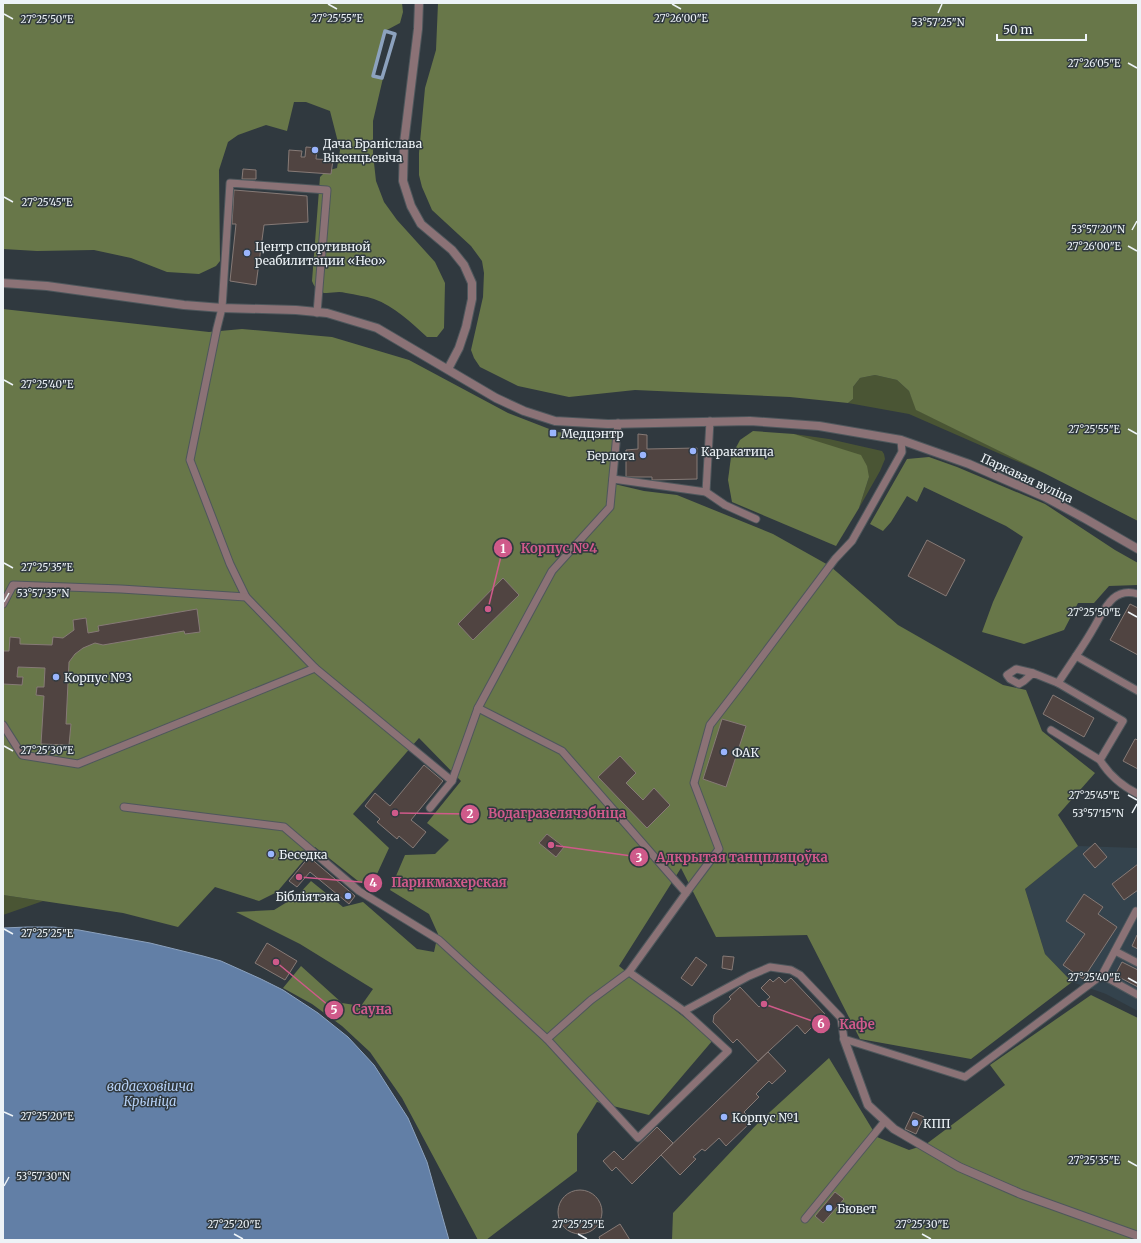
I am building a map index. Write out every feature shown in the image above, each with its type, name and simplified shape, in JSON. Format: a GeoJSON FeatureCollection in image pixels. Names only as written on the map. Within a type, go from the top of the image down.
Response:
{"type":"FeatureCollection","features":[{"type":"Feature","properties":{"kind":"street"},"geometry":{"type":"LineString","coordinates":[[419,3],[418,29],[404,143],[403,181],[411,206],[421,224],[452,250],[464,265],[472,282],[472,299],[466,327],[459,348],[448,369]]}},
{"type":"Feature","properties":{"kind":"street","name":"Паркавая вуліца"},"geometry":{"type":"LineString","coordinates":[[3,283],[48,286],[184,305],[222,308],[296,310],[317,312],[340,317],[377,328],[496,398],[524,411],[555,421],[572,423],[750,421],[819,426],[901,440],[969,464],[1039,494],[1138,549]]}},
{"type":"Feature","properties":{"kind":"street"},"geometry":{"type":"LineString","coordinates":[[844,1039],[868,1105],[894,1129],[959,1167],[1021,1194],[1138,1236]]}},
{"type":"Feature","properties":{"kind":"lane"},"geometry":{"type":"LineString","coordinates":[[317,312],[327,190],[230,183],[222,308],[190,460],[230,564],[246,597],[315,668],[452,781]]}},
{"type":"Feature","properties":{"kind":"lane"},"geometry":{"type":"LineString","coordinates":[[706,492],[710,421]]}},
{"type":"Feature","properties":{"kind":"lane"},"geometry":{"type":"LineString","coordinates":[[430,808],[452,781],[478,708],[552,571],[610,507],[618,423]]}},
{"type":"Feature","properties":{"kind":"lane"},"geometry":{"type":"LineString","coordinates":[[547,1039],[591,1000],[629,972],[719,849],[694,783],[710,725],[835,559],[852,541],[902,452],[901,440]]}},
{"type":"Feature","properties":{"kind":"lane"},"geometry":{"type":"LineString","coordinates":[[613,479],[706,492],[725,505],[756,519]]}},
{"type":"Feature","properties":{"kind":"lane"},"geometry":{"type":"LineString","coordinates":[[3,604],[13,585],[121,589],[246,597]]}},
{"type":"Feature","properties":{"kind":"lane"},"geometry":{"type":"LineString","coordinates":[[1058,683],[1094,628],[1104,609],[1115,597],[1122,593],[1138,594]]}},
{"type":"Feature","properties":{"kind":"lane"},"geometry":{"type":"LineString","coordinates":[[1076,656],[1138,691]]}},
{"type":"Feature","properties":{"kind":"lane"},"geometry":{"type":"LineString","coordinates":[[3,726],[22,755],[78,764],[315,668]]}},
{"type":"Feature","properties":{"kind":"lane"},"geometry":{"type":"LineString","coordinates":[[1033,673],[1058,683],[1123,721],[1100,760]]}},
{"type":"Feature","properties":{"kind":"lane"},"geometry":{"type":"LineString","coordinates":[[478,708],[562,751],[686,893]]}},
{"type":"Feature","properties":{"kind":"lane"},"geometry":{"type":"LineString","coordinates":[[1051,730],[1100,760],[1107,772],[1126,788],[1138,794]]}},
{"type":"Feature","properties":{"kind":"lane"},"geometry":{"type":"LineString","coordinates":[[124,807],[284,827],[359,891],[439,940],[547,1039],[638,1138],[728,1051],[684,1011],[629,972]]}},
{"type":"Feature","properties":{"kind":"lane"},"geometry":{"type":"LineString","coordinates":[[684,1011],[749,976],[770,968],[783,968],[800,975],[841,1018],[844,1039],[965,1077],[1102,975],[1136,911]]}},
{"type":"Feature","properties":{"kind":"lane"},"geometry":{"type":"LineString","coordinates":[[1115,951],[1138,962]]}},
{"type":"Feature","properties":{"kind":"lane"},"geometry":{"type":"LineString","coordinates":[[1102,975],[1138,995]]}},
{"type":"Feature","properties":{"kind":"lane"},"geometry":{"type":"LineString","coordinates":[[805,1219],[886,1121]]}},
{"type":"Feature","properties":{"kind":"shaded area"},"geometry":{"type":"Polygon","coordinates":[[[1078,846],[1138,848],[1138,1011],[1106,994],[1072,982],[1045,954],[1025,889],[1078,846]]]}},
{"type":"Feature","properties":{"kind":"green space"},"geometry":{"type":"Polygon","coordinates":[[[3,3],[402,3],[403,12],[400,23],[385,31],[372,75],[383,78],[373,121],[373,154],[376,181],[384,202],[397,220],[435,262],[445,283],[444,328],[437,337],[427,337],[402,315],[381,302],[367,297],[341,292],[323,293],[315,287],[312,281],[320,177],[326,171],[337,168],[340,150],[330,111],[306,102],[294,102],[287,131],[266,125],[238,135],[228,142],[219,170],[220,261],[216,266],[199,274],[167,272],[131,258],[94,250],[37,251],[3,249],[3,3]]]}},
{"type":"Feature","properties":{"kind":"green space"},"geometry":{"type":"Polygon","coordinates":[[[438,3],[1138,3],[1138,521],[916,410],[909,391],[897,380],[875,375],[860,378],[853,387],[853,399],[848,403],[790,397],[635,390],[569,397],[518,386],[480,367],[471,350],[483,297],[484,273],[482,261],[471,246],[432,210],[422,187],[419,175],[419,153],[425,88],[436,50],[438,3]]]}},
{"type":"Feature","properties":{"kind":"green space"},"geometry":{"type":"Polygon","coordinates":[[[3,309],[209,332],[242,329],[332,337],[409,360],[508,413],[557,432],[582,435],[615,435],[610,483],[644,491],[677,495],[773,534],[830,566],[898,625],[1003,685],[1026,690],[1042,731],[1095,773],[1058,815],[1078,846],[1025,889],[1045,954],[1072,982],[971,1059],[860,1039],[807,935],[716,937],[681,868],[619,966],[713,1040],[649,1115],[597,1102],[577,1134],[577,1171],[486,1240],[478,1240],[402,1098],[370,1052],[342,1026],[312,1004],[283,988],[301,966],[342,1003],[361,1006],[373,989],[300,944],[236,912],[274,910],[297,896],[311,881],[343,907],[363,902],[417,949],[434,952],[438,934],[429,914],[390,890],[405,855],[435,854],[449,840],[427,823],[461,781],[419,738],[353,814],[389,848],[371,887],[358,881],[315,847],[277,892],[259,901],[215,887],[178,927],[123,913],[3,895],[3,309]]]}},
{"type":"Feature","properties":{"kind":"green space"},"geometry":{"type":"Polygon","coordinates":[[[875,375],[897,380],[909,391],[917,410],[1044,473],[909,414],[848,403],[853,399],[853,387],[860,378],[875,375]]]}},
{"type":"Feature","properties":{"kind":"green space"},"geometry":{"type":"Polygon","coordinates":[[[753,431],[794,434],[861,455],[867,466],[869,477],[859,508],[836,546],[732,502],[728,480],[731,457],[740,440],[753,431]]]}},
{"type":"Feature","properties":{"kind":"green space"},"geometry":{"type":"Polygon","coordinates":[[[794,434],[829,439],[882,451],[885,459],[880,471],[859,508],[869,477],[794,434]]]}},
{"type":"Feature","properties":{"kind":"green space"},"geometry":{"type":"Polygon","coordinates":[[[929,457],[957,467],[1045,504],[1115,550],[1138,563],[1138,585],[1109,586],[1094,603],[1078,603],[1064,630],[1024,644],[982,632],[993,602],[1023,537],[1006,526],[924,487],[917,502],[907,496],[891,522],[883,531],[870,524],[907,459],[929,457]]]}},
{"type":"Feature","properties":{"kind":"green space"},"geometry":{"type":"Polygon","coordinates":[[[3,895],[43,901],[3,915],[3,895]]]}},
{"type":"Feature","properties":{"kind":"green space"},"geometry":{"type":"Polygon","coordinates":[[[1091,995],[1138,1018],[1138,1240],[672,1240],[673,1213],[759,1122],[829,1058],[877,1137],[909,1150],[925,1145],[1005,1085],[990,1065],[1091,995]]]}},
{"type":"Feature","properties":{"kind":"water","name":"вадасховішча Крыніца"},"geometry":{"type":"Polygon","coordinates":[[[54,927],[79,930],[150,943],[221,961],[283,990],[318,1013],[348,1037],[374,1065],[408,1118],[427,1162],[449,1240],[3,1240],[3,928],[54,927]]]}},
{"type":"Feature","properties":{"kind":"building"},"geometry":{"type":"Polygon","coordinates":[[[306,147],[317,148],[316,159],[333,160],[331,174],[288,171],[289,150],[302,151],[301,157],[305,157],[306,147]]]}},
{"type":"Feature","properties":{"kind":"building"},"geometry":{"type":"Polygon","coordinates":[[[243,169],[256,170],[256,179],[242,179],[243,169]]]}},
{"type":"Feature","properties":{"kind":"building","name":"Центр спортивной реабилитации «Нео»"},"geometry":{"type":"Polygon","coordinates":[[[234,190],[307,196],[308,222],[264,225],[256,285],[230,281],[236,224],[232,224],[234,190]]]}},
{"type":"Feature","properties":{"kind":"building"},"geometry":{"type":"Polygon","coordinates":[[[638,434],[647,435],[647,449],[697,448],[697,479],[652,480],[652,477],[626,477],[626,450],[638,449],[638,434]]]}},
{"type":"Feature","properties":{"kind":"building"},"geometry":{"type":"Polygon","coordinates":[[[927,540],[965,560],[946,596],[908,576],[927,540]]]}},
{"type":"Feature","properties":{"kind":"building"},"geometry":{"type":"Polygon","coordinates":[[[503,578],[519,595],[473,640],[458,624],[503,578]]]}},
{"type":"Feature","properties":{"kind":"building"},"geometry":{"type":"Polygon","coordinates":[[[1130,604],[1138,608],[1138,655],[1110,640],[1130,604]]]}},
{"type":"Feature","properties":{"kind":"building","name":"Корпус №3"},"geometry":{"type":"Polygon","coordinates":[[[197,609],[200,632],[185,634],[184,631],[103,645],[95,643],[83,648],[75,654],[69,662],[66,724],[71,724],[69,745],[41,744],[44,696],[36,695],[37,687],[44,687],[45,668],[18,667],[17,677],[23,677],[22,685],[3,684],[3,651],[9,651],[10,637],[20,638],[20,644],[52,645],[53,637],[63,638],[74,630],[73,620],[86,618],[88,633],[99,631],[98,626],[197,609]]]}},
{"type":"Feature","properties":{"kind":"building"},"geometry":{"type":"Polygon","coordinates":[[[1053,695],[1094,718],[1084,737],[1043,714],[1053,695]]]}},
{"type":"Feature","properties":{"kind":"building","name":"ФАК"},"geometry":{"type":"Polygon","coordinates":[[[722,719],[746,726],[726,787],[703,779],[722,719]]]}},
{"type":"Feature","properties":{"kind":"building"},"geometry":{"type":"Polygon","coordinates":[[[1135,739],[1138,740],[1138,769],[1123,761],[1135,739]]]}},
{"type":"Feature","properties":{"kind":"building"},"geometry":{"type":"Polygon","coordinates":[[[620,756],[636,773],[626,783],[643,800],[654,788],[670,805],[647,828],[598,777],[620,756]]]}},
{"type":"Feature","properties":{"kind":"building"},"geometry":{"type":"Polygon","coordinates":[[[424,765],[443,781],[411,820],[426,832],[413,848],[399,836],[397,839],[377,822],[380,819],[365,806],[375,793],[390,806],[424,765]]]}},
{"type":"Feature","properties":{"kind":"building"},"geometry":{"type":"Polygon","coordinates":[[[547,834],[564,847],[556,857],[539,843],[547,834]]]}},
{"type":"Feature","properties":{"kind":"building"},"geometry":{"type":"Polygon","coordinates":[[[1095,843],[1107,857],[1095,868],[1083,854],[1095,843]]]}},
{"type":"Feature","properties":{"kind":"building","name":"Беседка"},"geometry":{"type":"Polygon","coordinates":[[[269,849],[277,854],[273,860],[266,855],[269,849]]]}},
{"type":"Feature","properties":{"kind":"building"},"geometry":{"type":"Polygon","coordinates":[[[309,857],[355,896],[349,904],[310,872],[297,887],[289,881],[309,857]]]}},
{"type":"Feature","properties":{"kind":"building"},"geometry":{"type":"Polygon","coordinates":[[[1138,864],[1138,890],[1124,900],[1112,884],[1138,864]]]}},
{"type":"Feature","properties":{"kind":"building"},"geometry":{"type":"Polygon","coordinates":[[[1084,894],[1103,907],[1098,914],[1117,927],[1083,979],[1063,965],[1085,934],[1066,921],[1084,894]]]}},
{"type":"Feature","properties":{"kind":"building"},"geometry":{"type":"Polygon","coordinates":[[[1138,935],[1138,949],[1132,946],[1138,935]]]}},
{"type":"Feature","properties":{"kind":"building"},"geometry":{"type":"Polygon","coordinates":[[[267,943],[297,961],[285,980],[255,963],[267,943]]]}},
{"type":"Feature","properties":{"kind":"building"},"geometry":{"type":"Polygon","coordinates":[[[723,956],[734,957],[732,970],[722,968],[723,956]]]}},
{"type":"Feature","properties":{"kind":"building"},"geometry":{"type":"Polygon","coordinates":[[[696,957],[707,965],[692,986],[681,978],[696,957]]]}},
{"type":"Feature","properties":{"kind":"building"},"geometry":{"type":"Polygon","coordinates":[[[1122,962],[1138,970],[1138,987],[1115,975],[1122,962]]]}},
{"type":"Feature","properties":{"kind":"building"},"geometry":{"type":"Polygon","coordinates":[[[779,977],[785,983],[791,978],[825,1014],[805,1034],[797,1025],[758,1061],[737,1039],[733,1043],[713,1022],[714,1015],[731,999],[729,997],[740,987],[759,1007],[770,997],[761,988],[770,979],[773,982],[779,977]]]}},
{"type":"Feature","properties":{"kind":"building","name":"Корпус №1"},"geometry":{"type":"Polygon","coordinates":[[[768,1052],[786,1071],[772,1084],[769,1081],[756,1094],[759,1097],[744,1112],[752,1121],[726,1146],[719,1138],[705,1151],[702,1149],[693,1157],[696,1159],[680,1175],[661,1155],[768,1052]]]}},
{"type":"Feature","properties":{"kind":"building","name":"КПП"},"geometry":{"type":"Polygon","coordinates":[[[913,1112],[924,1117],[916,1134],[905,1129],[913,1112]]]}},
{"type":"Feature","properties":{"kind":"building"},"geometry":{"type":"Polygon","coordinates":[[[657,1127],[673,1143],[632,1184],[616,1167],[612,1171],[603,1161],[614,1151],[623,1160],[657,1127]]]}},
{"type":"Feature","properties":{"kind":"building"},"geometry":{"type":"Polygon","coordinates":[[[580,1190],[592,1194],[598,1200],[602,1212],[598,1224],[592,1230],[580,1234],[568,1230],[562,1224],[558,1212],[562,1200],[568,1194],[580,1190]]]}},
{"type":"Feature","properties":{"kind":"building","name":"Бювет"},"geometry":{"type":"Polygon","coordinates":[[[835,1192],[844,1199],[823,1223],[815,1216],[835,1192]]]}},
{"type":"Feature","properties":{"kind":"building"},"geometry":{"type":"Polygon","coordinates":[[[620,1224],[630,1240],[600,1240],[599,1237],[620,1224]]]}},
{"type":"Feature","properties":{"kind":"waterway"},"geometry":{"type":"LineString","coordinates":[[385,31],[395,34],[382,78],[373,76],[385,31]]}},
{"type":"Feature","properties":{"kind":"place","name":"Дача Браніслава Вікенцьевіча"},"geometry":{"type":"Point","coordinates":[315,150]}},
{"type":"Feature","properties":{"kind":"place","name":"Центр спортивной реабилитации «Нео»"},"geometry":{"type":"Point","coordinates":[247,253]}},
{"type":"Feature","properties":{"kind":"place","name":"Медцэнтр"},"geometry":{"type":"Point","coordinates":[553,433]}},
{"type":"Feature","properties":{"kind":"place","name":"Каракатица"},"geometry":{"type":"Point","coordinates":[693,451]}},
{"type":"Feature","properties":{"kind":"place","name":"Берлога"},"geometry":{"type":"Point","coordinates":[643,455]}},
{"type":"Feature","properties":{"kind":"place","name":"Корпус №4"},"geometry":{"type":"Point","coordinates":[488,609]}},
{"type":"Feature","properties":{"kind":"place","name":"Корпус №3"},"geometry":{"type":"Point","coordinates":[56,677]}},
{"type":"Feature","properties":{"kind":"place","name":"ФАК"},"geometry":{"type":"Point","coordinates":[724,752]}},
{"type":"Feature","properties":{"kind":"place","name":"Водагразелячэбніца"},"geometry":{"type":"Point","coordinates":[395,813]}},
{"type":"Feature","properties":{"kind":"place","name":"Адкрытая танцпляцоўка"},"geometry":{"type":"Point","coordinates":[551,845]}},
{"type":"Feature","properties":{"kind":"place","name":"Беседка"},"geometry":{"type":"Point","coordinates":[271,854]}},
{"type":"Feature","properties":{"kind":"place","name":"Парикмахерская"},"geometry":{"type":"Point","coordinates":[299,877]}},
{"type":"Feature","properties":{"kind":"place","name":"Бібліятэка"},"geometry":{"type":"Point","coordinates":[348,896]}},
{"type":"Feature","properties":{"kind":"place","name":"Сауна"},"geometry":{"type":"Point","coordinates":[276,962]}},
{"type":"Feature","properties":{"kind":"place","name":"Кафе"},"geometry":{"type":"Point","coordinates":[764,1004]}},
{"type":"Feature","properties":{"kind":"place","name":"Корпус №1"},"geometry":{"type":"Point","coordinates":[724,1117]}},
{"type":"Feature","properties":{"kind":"place","name":"КПП"},"geometry":{"type":"Point","coordinates":[915,1123]}},
{"type":"Feature","properties":{"kind":"place","name":"Бювет"},"geometry":{"type":"Point","coordinates":[829,1208]}}]}
